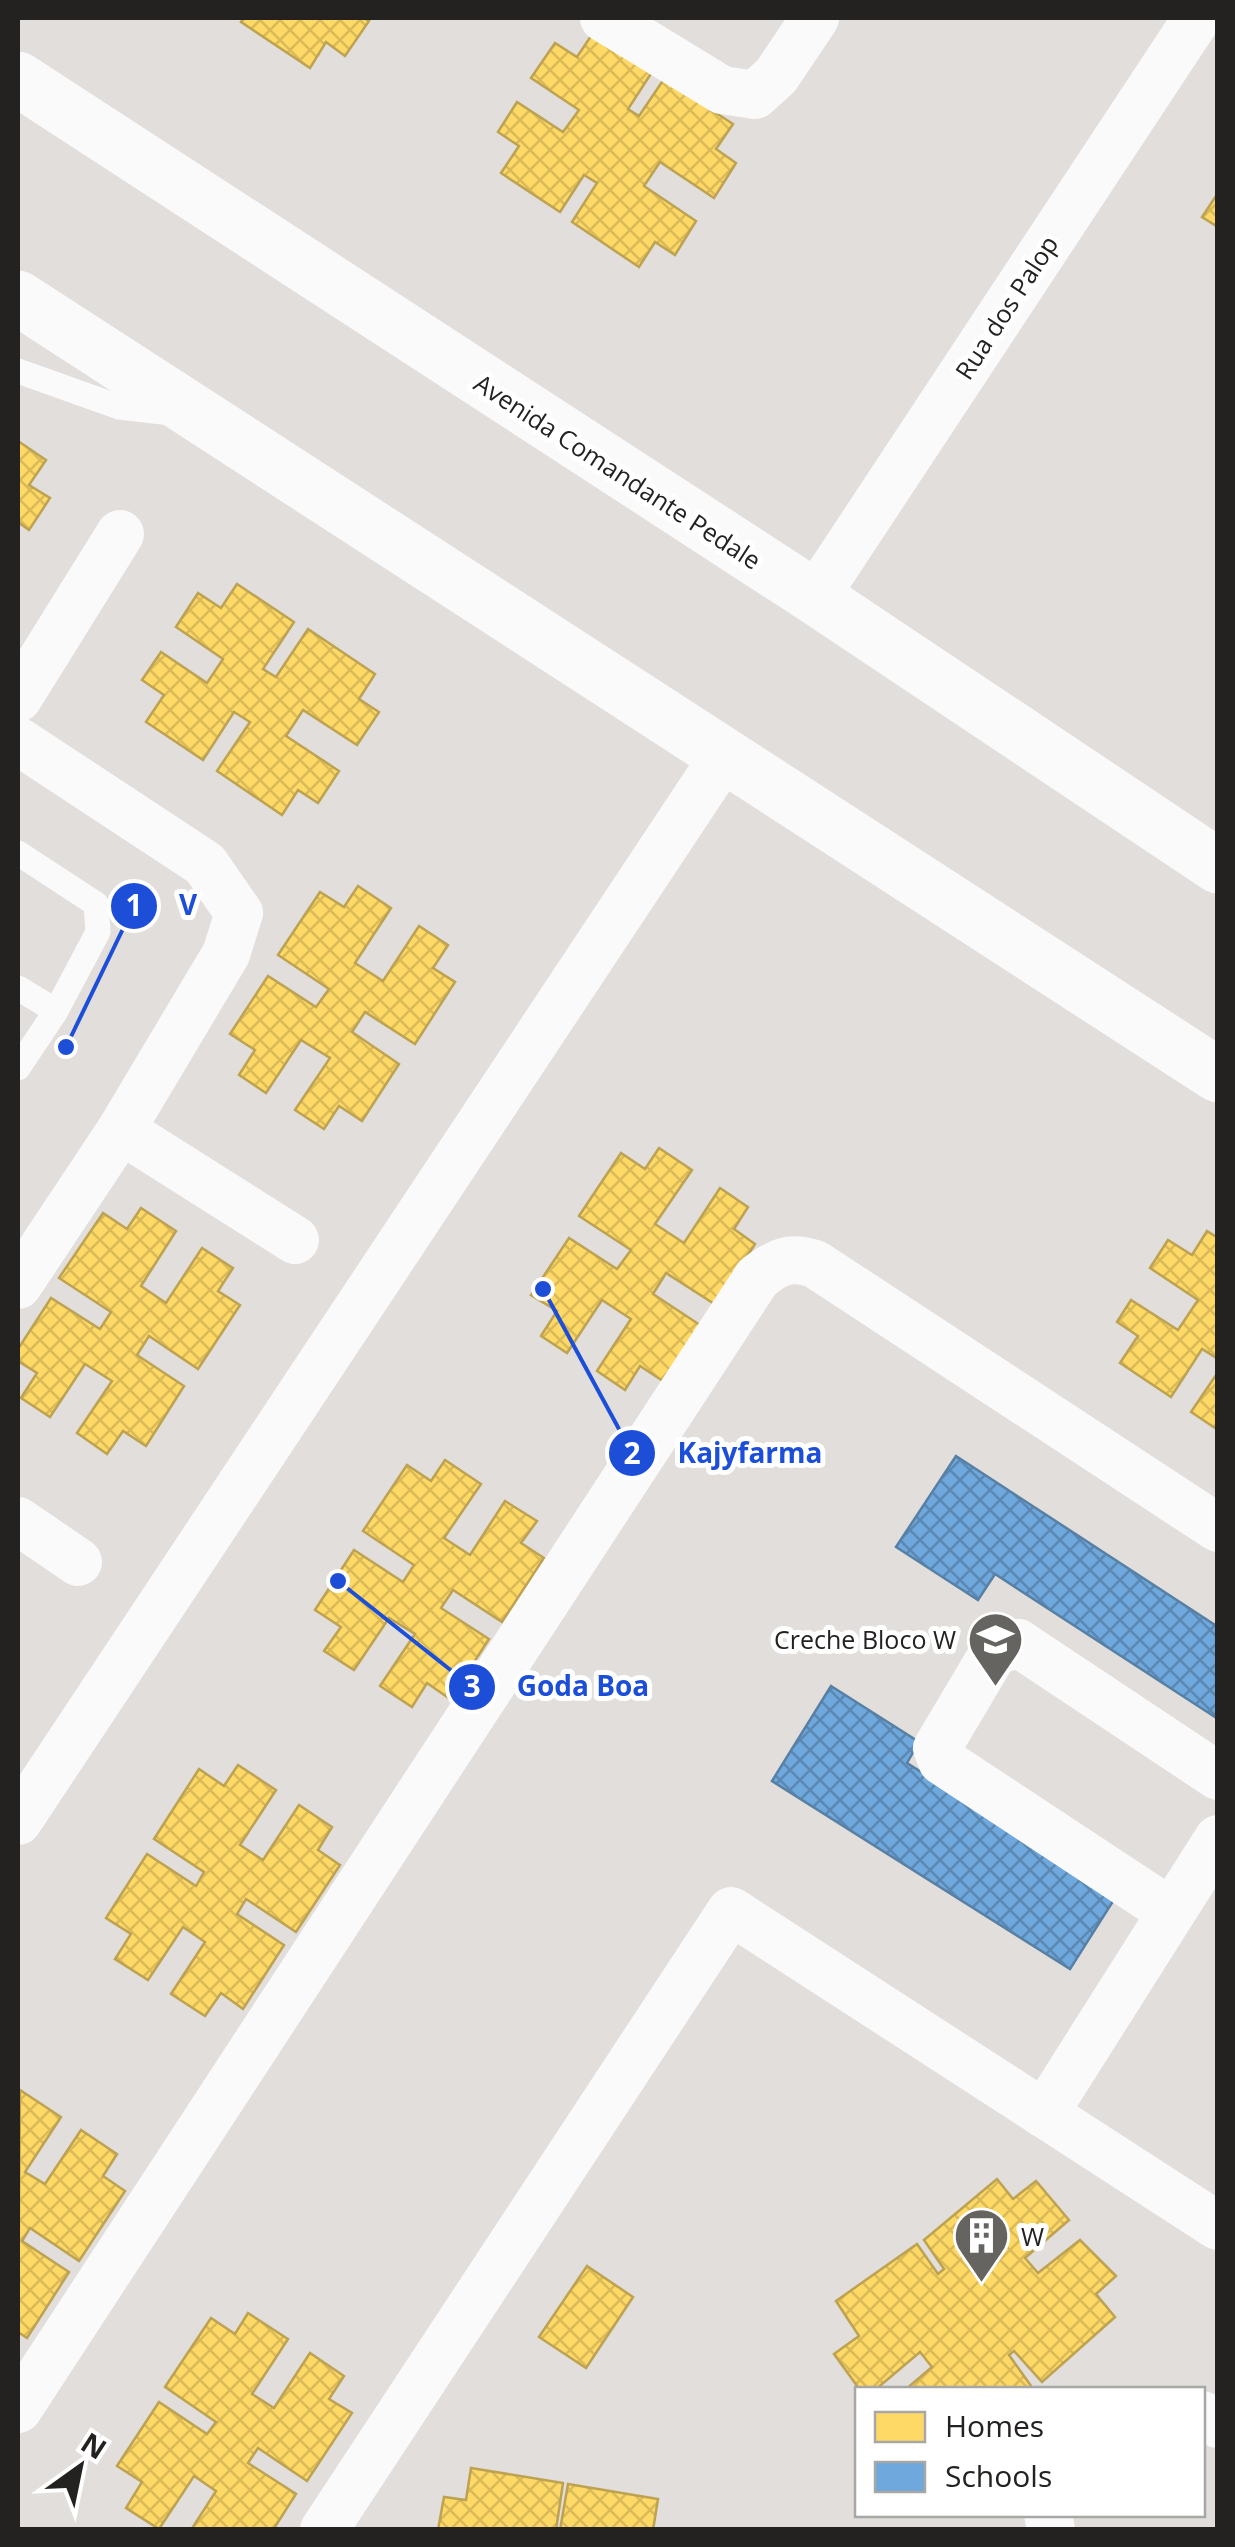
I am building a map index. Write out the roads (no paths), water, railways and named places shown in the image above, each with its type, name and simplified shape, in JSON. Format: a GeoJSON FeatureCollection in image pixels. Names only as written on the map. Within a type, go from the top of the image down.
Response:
{"type":"FeatureCollection","features":[{"type":"Feature","properties":{"kind":"street"},"geometry":{"type":"LineString","coordinates":[[604,18],[722,90],[755,95],[776,76],[815,18]]}},
{"type":"Feature","properties":{"kind":"street","name":"Rua dos Palop"},"geometry":{"type":"LineString","coordinates":[[815,597],[1197,18]]}},
{"type":"Feature","properties":{"kind":"street","name":"Avenida Comandante Pedale"},"geometry":{"type":"LineString","coordinates":[[18,79],[815,597],[1218,866]]}},
{"type":"Feature","properties":{"kind":"street"},"geometry":{"type":"LineString","coordinates":[[18,298],[1218,1075]]}},
{"type":"Feature","properties":{"kind":"street"},"geometry":{"type":"LineString","coordinates":[[18,698],[120,534]]}},
{"type":"Feature","properties":{"kind":"street"},"geometry":{"type":"LineString","coordinates":[[18,740],[205,864],[239,914],[226,954],[121,1130],[18,1285]]}},
{"type":"Feature","properties":{"kind":"street"},"geometry":{"type":"LineString","coordinates":[[18,1822],[726,753]]}},
{"type":"Feature","properties":{"kind":"street"},"geometry":{"type":"LineString","coordinates":[[121,1130],[294,1240]]}},
{"type":"Feature","properties":{"kind":"street"},"geometry":{"type":"LineString","coordinates":[[18,2409],[757,1278],[771,1266],[785,1259],[816,1264],[1218,1528]]}},
{"type":"Feature","properties":{"kind":"street"},"geometry":{"type":"LineString","coordinates":[[18,1521],[78,1562]]}},
{"type":"Feature","properties":{"kind":"street"},"geometry":{"type":"LineString","coordinates":[[1171,1912],[942,1760],[937,1748],[994,1652],[1018,1643],[1218,1776]]}},
{"type":"Feature","properties":{"kind":"street"},"geometry":{"type":"LineString","coordinates":[[1044,2114],[1218,1839]]}},
{"type":"Feature","properties":{"kind":"street"},"geometry":{"type":"LineString","coordinates":[[324,2530],[731,1911],[1218,2226]]}},
{"type":"Feature","properties":{"kind":"lane"},"geometry":{"type":"LineString","coordinates":[[18,371],[119,407],[198,416]]}},
{"type":"Feature","properties":{"kind":"lane"},"geometry":{"type":"LineString","coordinates":[[18,853],[96,904],[100,918],[98,932],[56,1011],[18,1068]]}},
{"type":"Feature","properties":{"kind":"lane"},"geometry":{"type":"LineString","coordinates":[[18,988],[56,1011]]}},
{"type":"Feature","properties":{"kind":"place","name":"V"},"geometry":{"type":"Point","coordinates":[66,1047]}},
{"type":"Feature","properties":{"kind":"place","name":"Kajyfarma"},"geometry":{"type":"Point","coordinates":[543,1289]}},
{"type":"Feature","properties":{"kind":"place","name":"Goda Boa"},"geometry":{"type":"Point","coordinates":[338,1581]}},
{"type":"Feature","properties":{"kind":"place","name":"Creche Bloco W"},"geometry":{"type":"Point","coordinates":[995,1688]}},
{"type":"Feature","properties":{"kind":"place","name":"W"},"geometry":{"type":"Point","coordinates":[982,2285]}}]}
